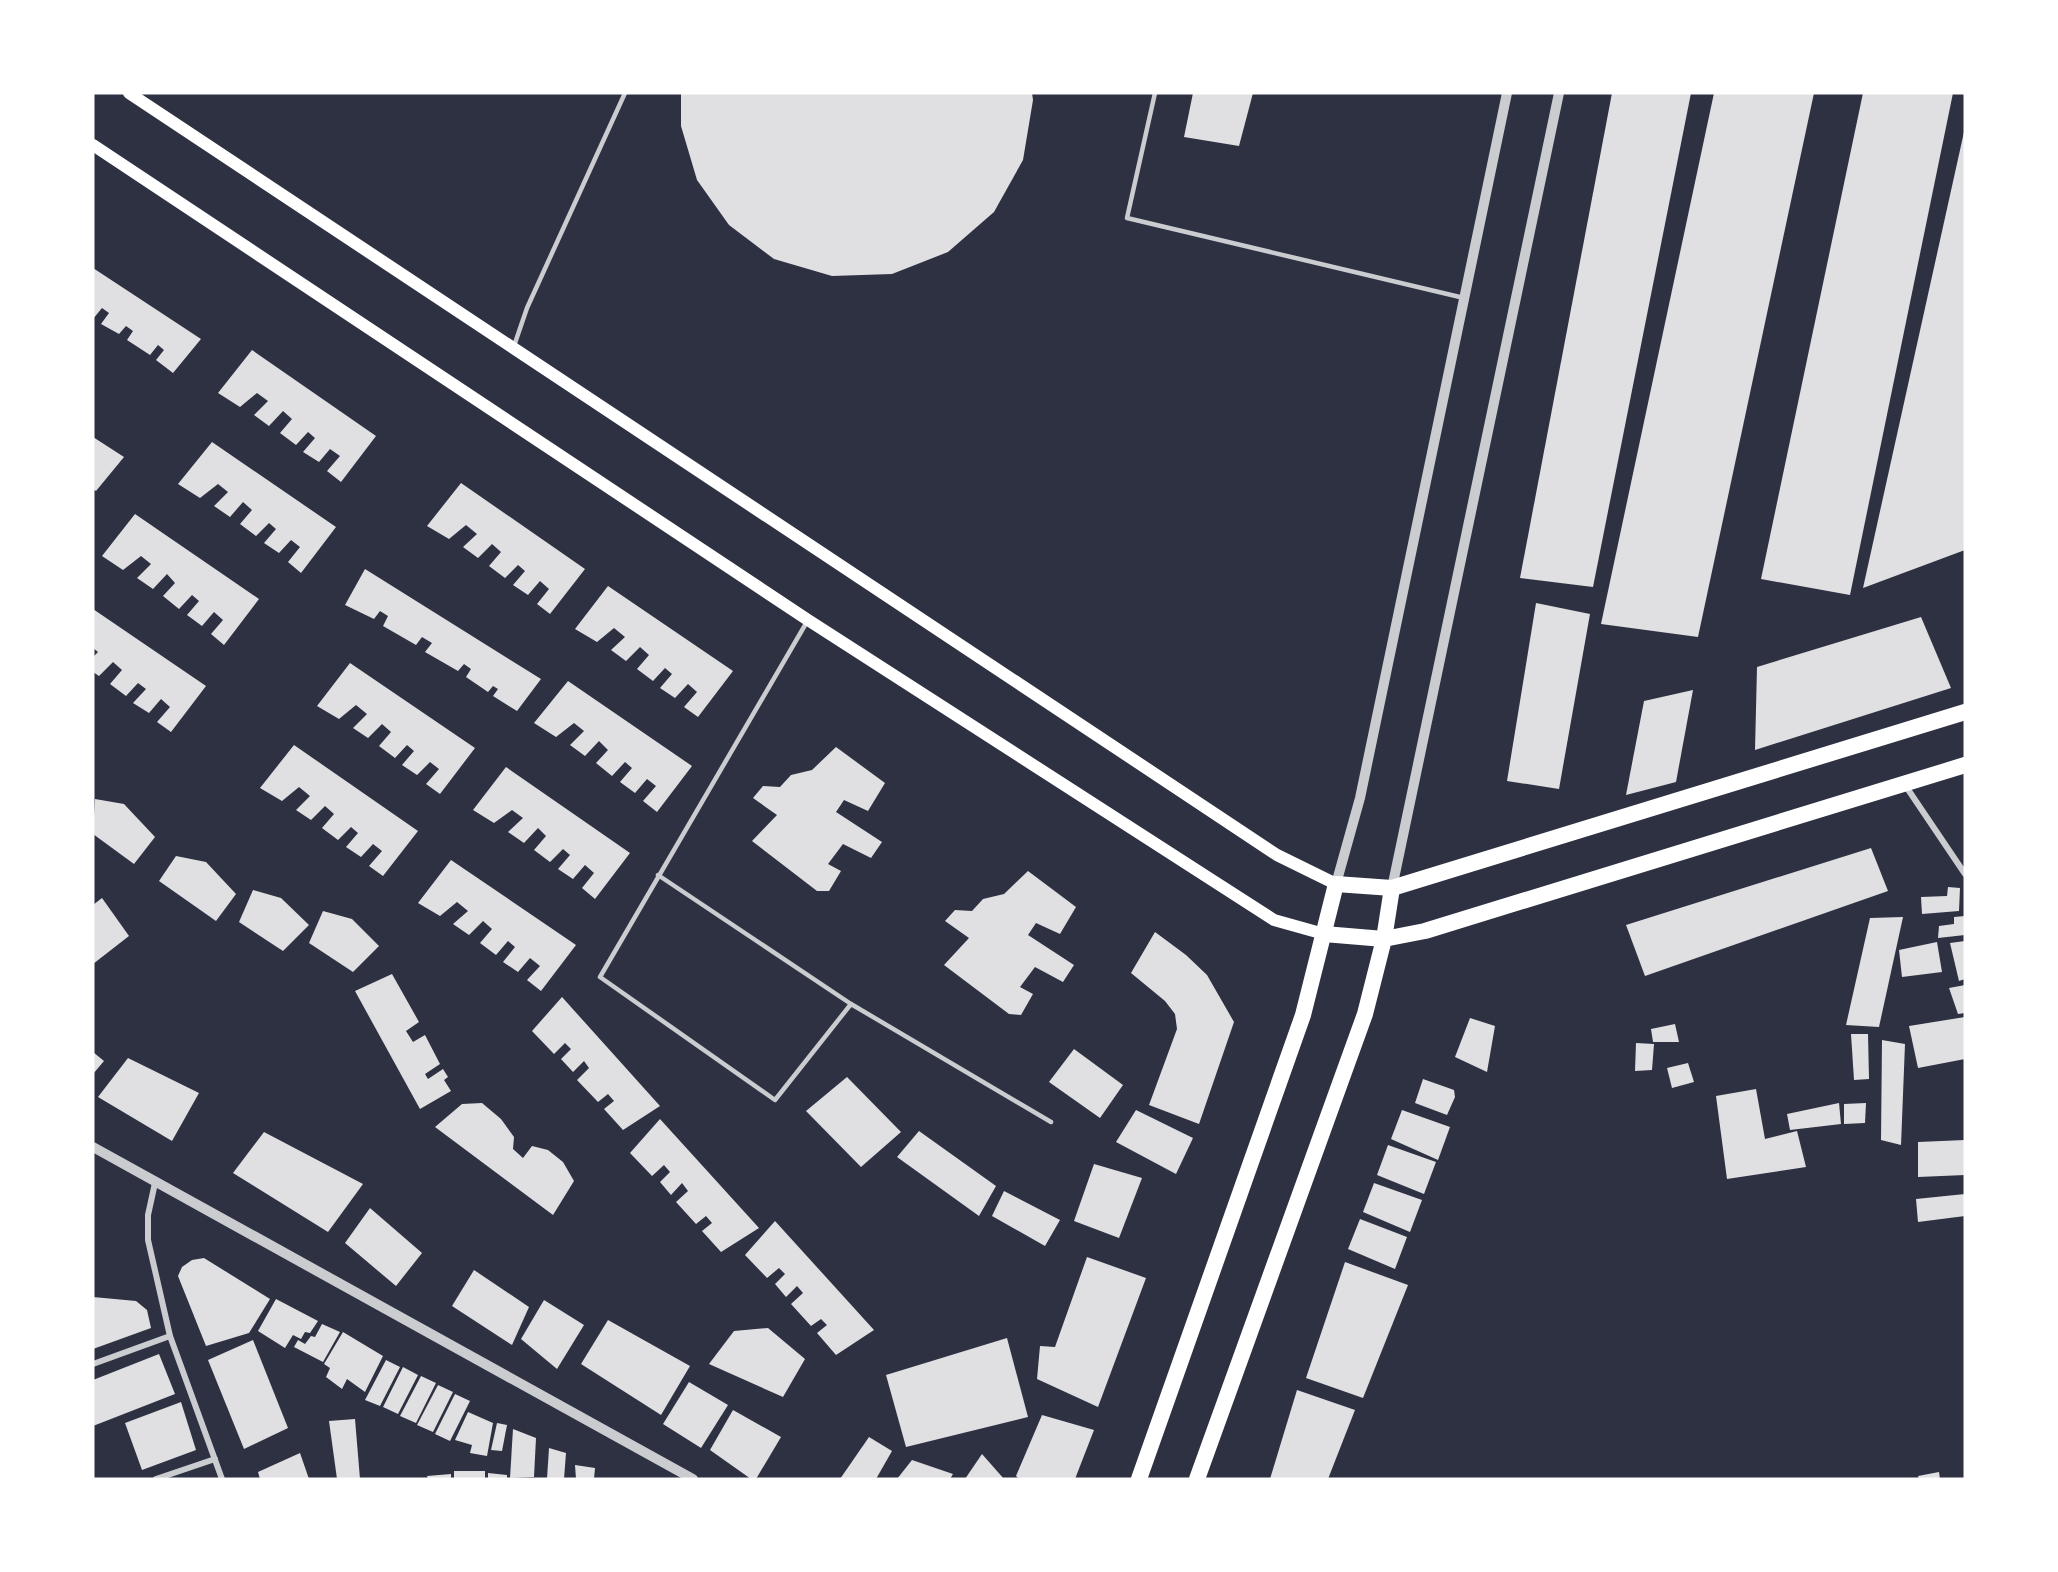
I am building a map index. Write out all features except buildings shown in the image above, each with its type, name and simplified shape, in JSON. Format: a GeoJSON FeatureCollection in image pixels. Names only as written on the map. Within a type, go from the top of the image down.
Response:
{"type":"FeatureCollection","features":[{"type":"Feature","properties":{"kind":"highway"},"geometry":{"type":"LineString","coordinates":[[1138,1479],[1276,1097],[1303,1015],[1336,884],[1392,888],[1965,712]]}},
{"type":"Feature","properties":{"kind":"highway"},"geometry":{"type":"LineString","coordinates":[[1324,934],[1384,939],[1457,923],[1965,765]]}},
{"type":"Feature","properties":{"kind":"highway"},"geometry":{"type":"LineString","coordinates":[[1197,1479],[1365,1014],[1384,939],[1392,888]]}},
{"type":"Feature","properties":{"kind":"main road"},"geometry":{"type":"LineString","coordinates":[[129,93],[1277,855],[1336,884]]}},
{"type":"Feature","properties":{"kind":"main road"},"geometry":{"type":"LineString","coordinates":[[93,145],[808,620],[1274,920],[1324,934]]}},
{"type":"Feature","properties":{"kind":"street"},"geometry":{"type":"LineString","coordinates":[[1336,884],[1360,798],[1507,93]]}},
{"type":"Feature","properties":{"kind":"street"},"geometry":{"type":"LineString","coordinates":[[1392,888],[1559,93]]}},
{"type":"Feature","properties":{"kind":"street"},"geometry":{"type":"LineString","coordinates":[[1904,784],[1965,874]]}},
{"type":"Feature","properties":{"kind":"street"},"geometry":{"type":"LineString","coordinates":[[93,1147],[693,1479]]}},
{"type":"Feature","properties":{"kind":"street"},"geometry":{"type":"LineString","coordinates":[[155,1183],[148,1215],[148,1240],[170,1336],[222,1479]]}},
{"type":"Feature","properties":{"kind":"street"},"geometry":{"type":"LineString","coordinates":[[93,1364],[170,1336]]}},
{"type":"Feature","properties":{"kind":"street"},"geometry":{"type":"LineString","coordinates":[[156,1479],[215,1459]]}},
{"type":"Feature","properties":{"kind":"lane"},"geometry":{"type":"LineString","coordinates":[[513,348],[527,308],[626,93]]}},
{"type":"Feature","properties":{"kind":"lane"},"geometry":{"type":"LineString","coordinates":[[1155,93],[1126,218],[1464,298]]}},
{"type":"Feature","properties":{"kind":"lane"},"geometry":{"type":"LineString","coordinates":[[808,620],[600,977],[775,1100],[851,1004]]}},
{"type":"Feature","properties":{"kind":"lane"},"geometry":{"type":"LineString","coordinates":[[658,875],[851,1004],[1051,1122]]}}]}
